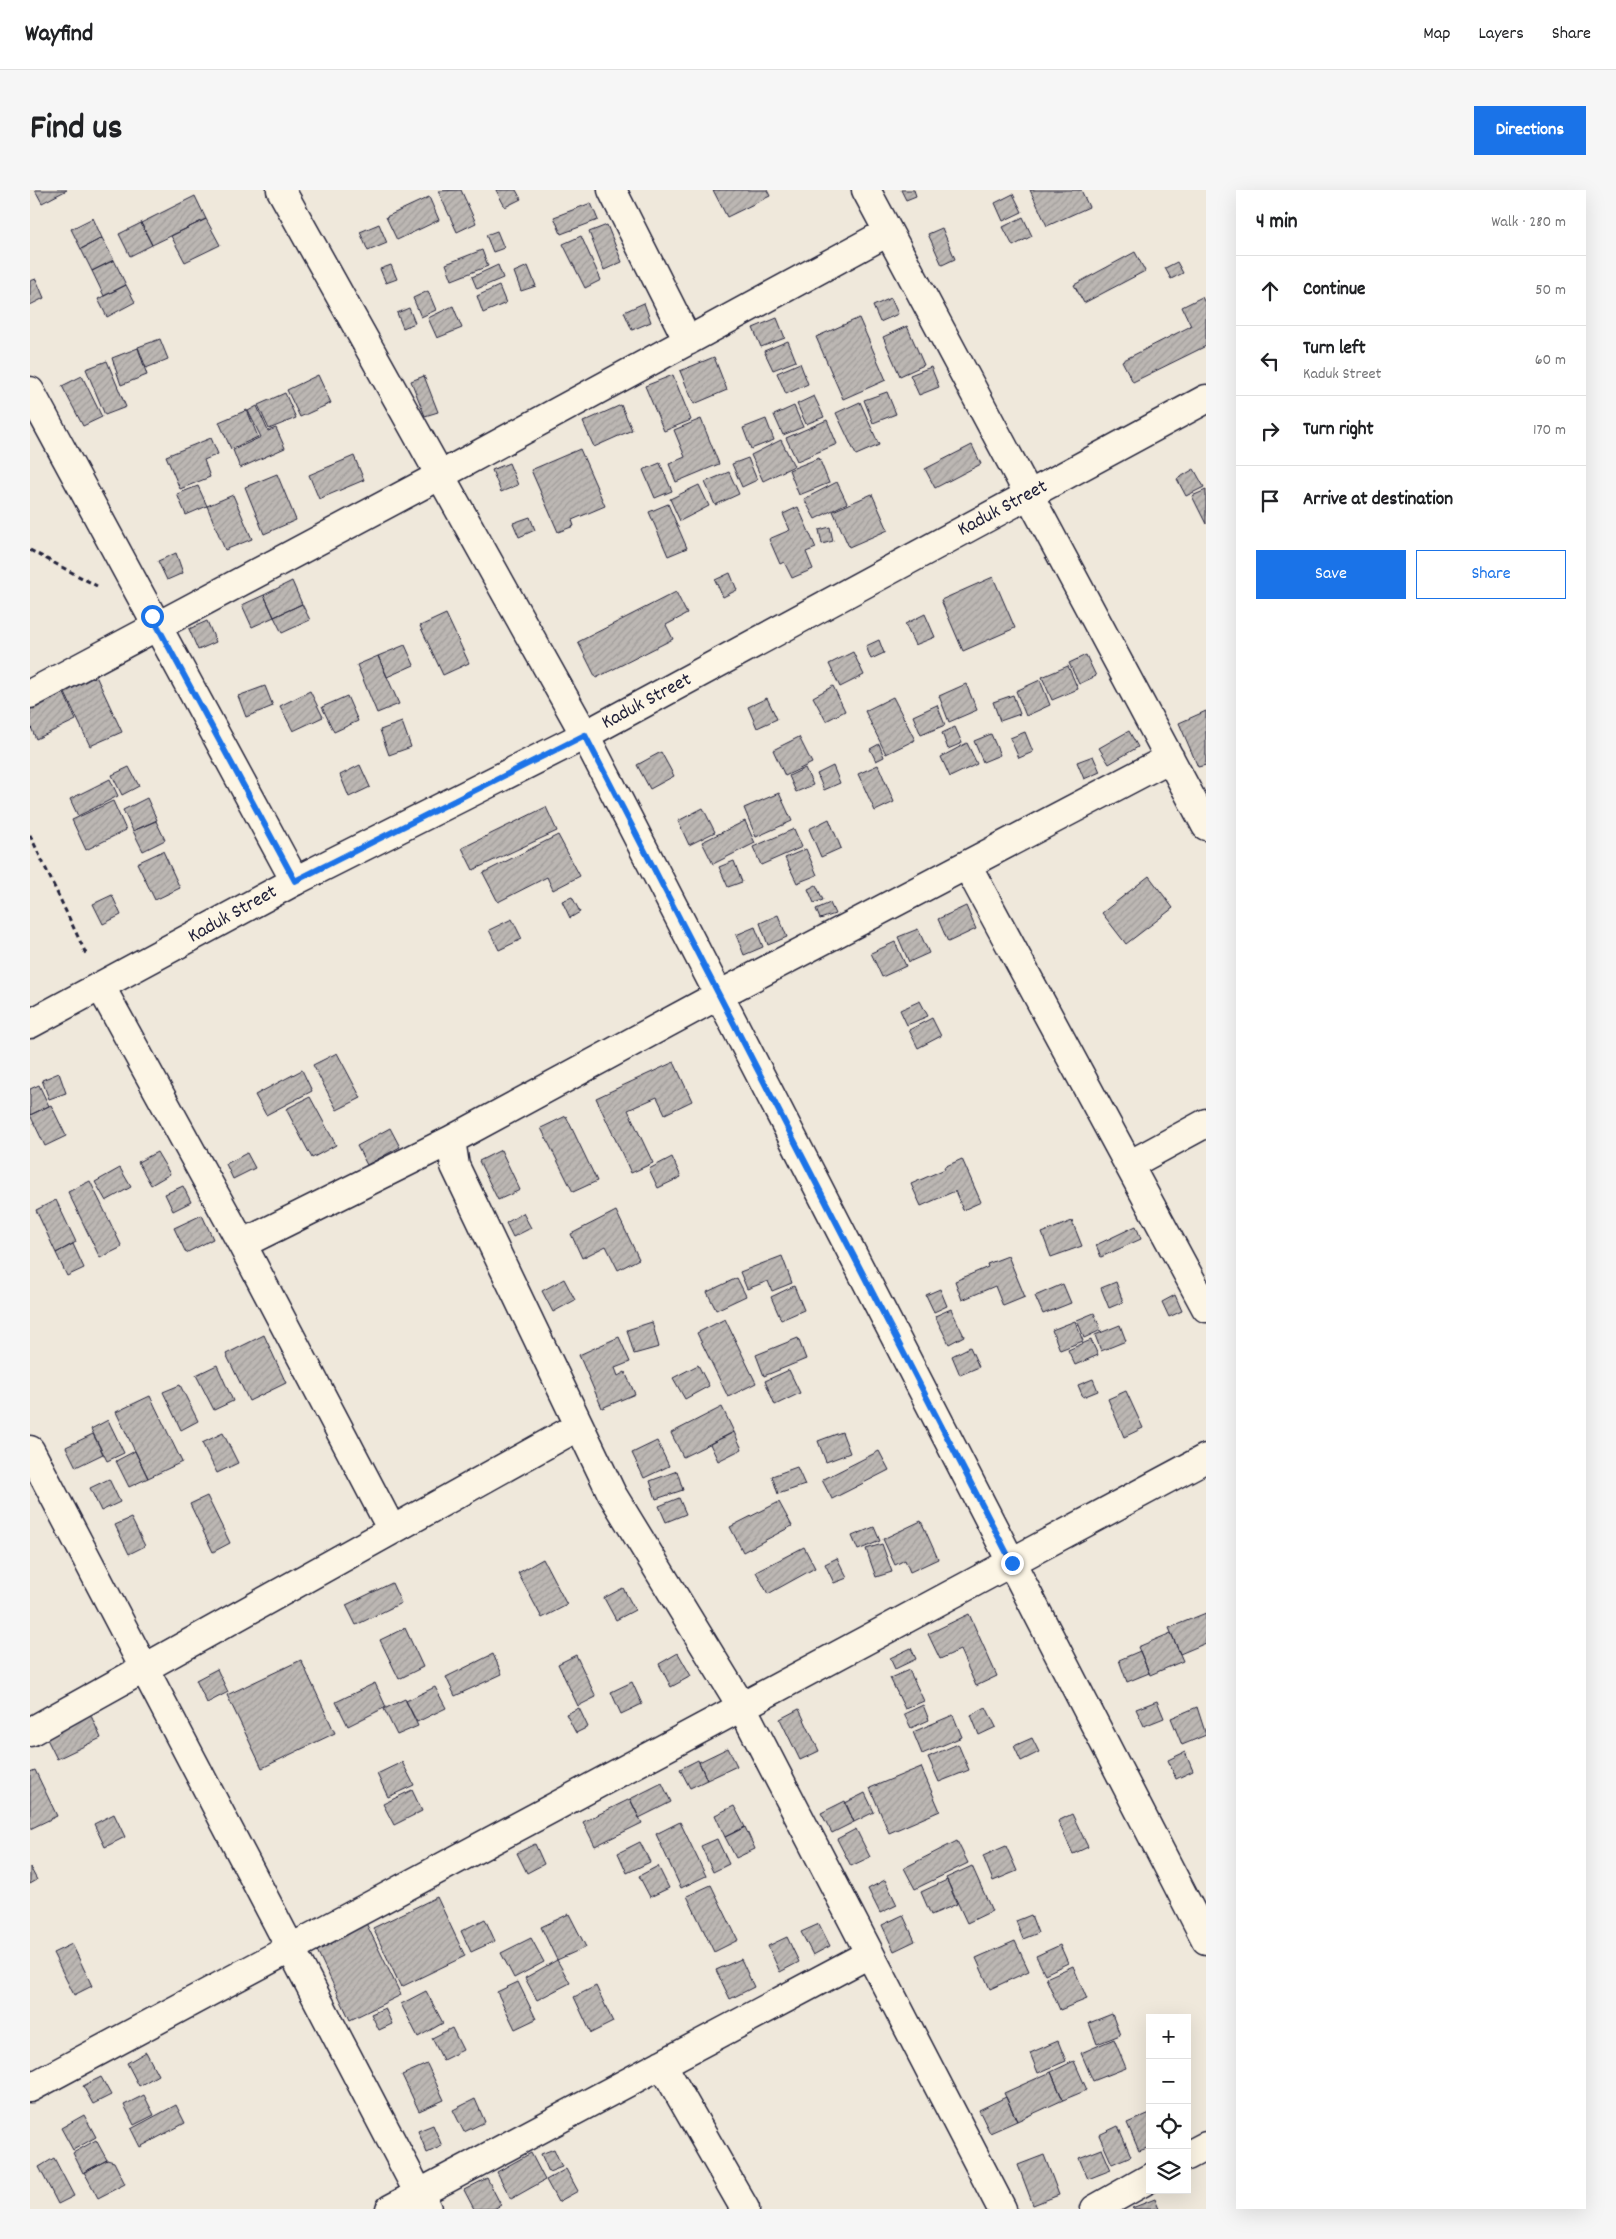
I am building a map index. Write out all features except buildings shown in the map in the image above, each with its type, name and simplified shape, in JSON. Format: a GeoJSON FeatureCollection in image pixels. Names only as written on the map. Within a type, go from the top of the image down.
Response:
{"type":"FeatureCollection","features":[{"type":"Feature","properties":{"kind":"street"},"geometry":{"type":"LineString","coordinates":[[281,190],[585,735],[1206,1940]]}},
{"type":"Feature","properties":{"kind":"street"},"geometry":{"type":"LineString","coordinates":[[612,190],[688,341]]}},
{"type":"Feature","properties":{"kind":"street"},"geometry":{"type":"LineString","coordinates":[[866,190],[1206,826]]}},
{"type":"Feature","properties":{"kind":"street"},"geometry":{"type":"LineString","coordinates":[[30,694],[441,475],[888,232]]}},
{"type":"Feature","properties":{"kind":"street"},"geometry":{"type":"LineString","coordinates":[[30,391],[295,881]]}},
{"type":"Feature","properties":{"kind":"street","name":"Kaduk Street"},"geometry":{"type":"LineString","coordinates":[[30,1024],[295,881],[585,735],[1206,399]]}},
{"type":"Feature","properties":{"kind":"street"},"geometry":{"type":"LineString","coordinates":[[242,1244],[451,1140],[719,995],[1170,758]]}},
{"type":"Feature","properties":{"kind":"street"},"geometry":{"type":"LineString","coordinates":[[967,865],[1206,1308]]}},
{"type":"Feature","properties":{"kind":"street"},"geometry":{"type":"LineString","coordinates":[[101,987],[242,1244],[392,1530]]}},
{"type":"Feature","properties":{"kind":"street"},"geometry":{"type":"LineString","coordinates":[[1129,1165],[1206,1123]]}},
{"type":"Feature","properties":{"kind":"street"},"geometry":{"type":"LineString","coordinates":[[451,1140],[455,1166],[612,1494],[742,1707],[1002,2209]]}},
{"type":"Feature","properties":{"kind":"street"},"geometry":{"type":"LineString","coordinates":[[30,1732],[579,1426]]}},
{"type":"Feature","properties":{"kind":"street"},"geometry":{"type":"LineString","coordinates":[[30,1450],[423,2201]]}},
{"type":"Feature","properties":{"kind":"street"},"geometry":{"type":"LineString","coordinates":[[30,2088],[1206,1458]]}},
{"type":"Feature","properties":{"kind":"street"},"geometry":{"type":"LineString","coordinates":[[390,2209],[423,2201],[662,2064],[869,1954]]}},
{"type":"Feature","properties":{"kind":"street"},"geometry":{"type":"LineString","coordinates":[[662,2064],[745,2209]]}},
{"type":"Feature","properties":{"kind":"street"},"geometry":{"type":"LineString","coordinates":[[1191,2154],[1206,2146]]}},
{"type":"Feature","properties":{"kind":"street"},"geometry":{"type":"LineString","coordinates":[[1095,2209],[1146,2180]]}},
{"type":"Feature","properties":{"kind":"path"},"geometry":{"type":"LineString","coordinates":[[30,550],[100,588]]}},
{"type":"Feature","properties":{"kind":"path"},"geometry":{"type":"LineString","coordinates":[[30,834],[101,987]]}},
{"type":"Feature","properties":{"kind":"route"},"geometry":{"type":"LineString","coordinates":[[152,616],[295,881],[585,735],[1012,1563]]}}]}
